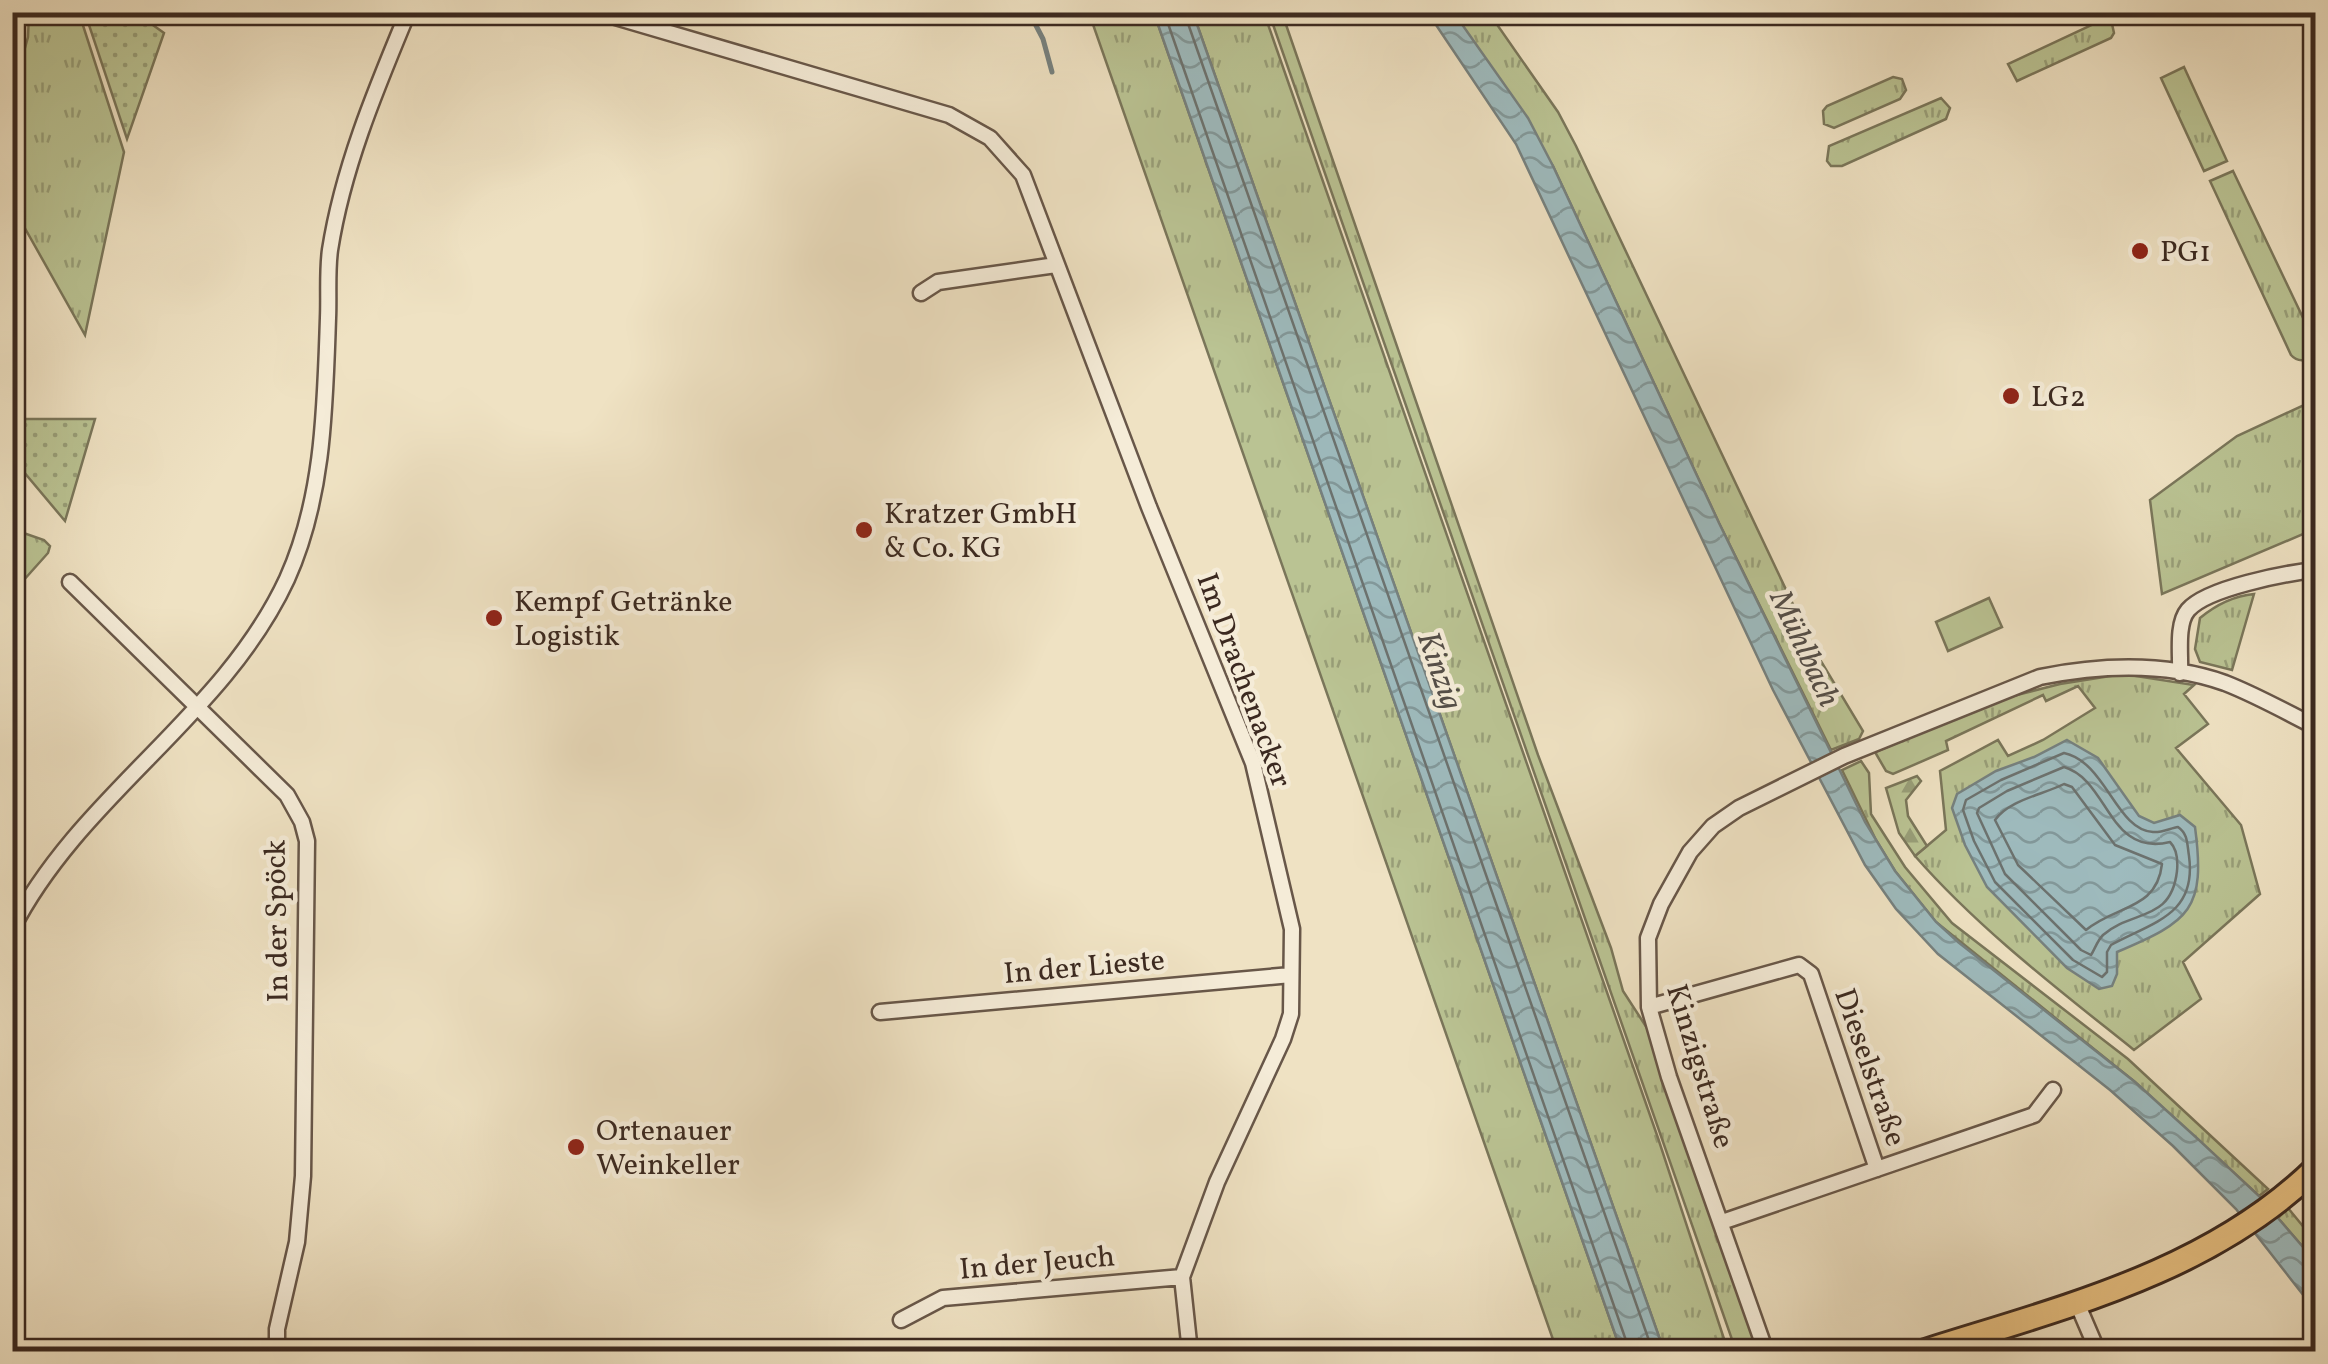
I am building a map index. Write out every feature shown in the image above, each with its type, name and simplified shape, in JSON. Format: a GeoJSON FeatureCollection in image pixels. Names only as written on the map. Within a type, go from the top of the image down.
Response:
{"type":"FeatureCollection","features":[{"type":"Feature","properties":{"kind":"main road"},"geometry":{"type":"LineString","coordinates":[[1922,1352],[2077,1303],[2166,1269],[2221,1241],[2295,1188],[2316,1168]]}},
{"type":"Feature","properties":{"kind":"street"},"geometry":{"type":"LineString","coordinates":[[12,929],[52,864],[127,780],[200,708],[265,622],[304,535],[316,488],[321,441],[330,252],[366,114],[408,12]]}},
{"type":"Feature","properties":{"kind":"street","name":"Im Drachenacker"},"geometry":{"type":"LineString","coordinates":[[598,12],[910,103],[972,125],[990,138],[1023,176],[1253,763],[1292,929],[1291,1014],[1217,1182],[1182,1277],[1190,1352]]}},
{"type":"Feature","properties":{"kind":"street"},"geometry":{"type":"LineString","coordinates":[[920,293],[938,282],[1056,265]]}},
{"type":"Feature","properties":{"kind":"street"},"geometry":{"type":"LineString","coordinates":[[2180,672],[2182,622],[2188,610],[2228,590],[2270,577],[2316,570]]}},
{"type":"Feature","properties":{"kind":"street","name":"In der Spöck"},"geometry":{"type":"LineString","coordinates":[[70,582],[287,795],[302,822],[306,842],[303,1176],[297,1242],[277,1329],[278,1352]]}},
{"type":"Feature","properties":{"kind":"street","name":"Kinzigstraße"},"geometry":{"type":"LineString","coordinates":[[1766,1352],[1649,1007],[1648,938],[1661,904],[1690,852],[1712,826],[1738,808],[1844,756],[2040,676],[2072,670],[2123,667],[2180,672],[2248,692],[2316,727]]}},
{"type":"Feature","properties":{"kind":"street","name":"Dieselstraße"},"geometry":{"type":"LineString","coordinates":[[1649,1007],[1800,965],[1811,974],[1877,1168]]}},
{"type":"Feature","properties":{"kind":"street","name":"In der Lieste"},"geometry":{"type":"LineString","coordinates":[[880,1012],[1292,975]]}},
{"type":"Feature","properties":{"kind":"street"},"geometry":{"type":"LineString","coordinates":[[1722,1222],[2034,1115],[2053,1090]]}},
{"type":"Feature","properties":{"kind":"street","name":"In der Jeuch"},"geometry":{"type":"LineString","coordinates":[[901,1320],[942,1298],[1182,1277]]}},
{"type":"Feature","properties":{"kind":"street"},"geometry":{"type":"LineString","coordinates":[[2077,1303],[2098,1352]]}},
{"type":"Feature","properties":{"kind":"green space"},"geometry":{"type":"Polygon","coordinates":[[[29,13],[79,13],[124,152],[85,335],[13,207],[13,91],[28,37],[29,13]]]}},
{"type":"Feature","properties":{"kind":"green space"},"geometry":{"type":"Polygon","coordinates":[[[85,13],[136,13],[164,33],[127,139],[85,13]]]}},
{"type":"Feature","properties":{"kind":"green space"},"geometry":{"type":"Polygon","coordinates":[[[1089,13],[1154,13],[1621,1351],[1557,1351],[1089,13]]]}},
{"type":"Feature","properties":{"kind":"green space"},"geometry":{"type":"Polygon","coordinates":[[[1193,13],[1264,13],[1658,1138],[1728,1351],[1664,1351],[1193,13]]]}},
{"type":"Feature","properties":{"kind":"green space"},"geometry":{"type":"Polygon","coordinates":[[[1269,13],[1282,13],[1538,755],[1611,948],[1623,991],[1647,1028],[1759,1351],[1736,1351],[1269,13]]]}},
{"type":"Feature","properties":{"kind":"green space"},"geometry":{"type":"Polygon","coordinates":[[[1454,13],[1489,13],[1558,112],[1816,653],[1863,731],[1859,739],[1831,750],[1719,523],[1553,166],[1454,13]]]}},
{"type":"Feature","properties":{"kind":"green space"},"geometry":{"type":"Polygon","coordinates":[[[2102,20],[2112,24],[2111,38],[2017,81],[2008,64],[2102,20]]]}},
{"type":"Feature","properties":{"kind":"green space"},"geometry":{"type":"Polygon","coordinates":[[[2184,67],[2227,161],[2204,171],[2161,78],[2184,67]]]}},
{"type":"Feature","properties":{"kind":"green space"},"geometry":{"type":"Polygon","coordinates":[[[1893,77],[1902,79],[1906,90],[1900,99],[1834,128],[1824,124],[1823,111],[1827,106],[1893,77]]]}},
{"type":"Feature","properties":{"kind":"green space"},"geometry":{"type":"Polygon","coordinates":[[[1941,98],[1950,108],[1946,119],[1842,166],[1831,166],[1827,161],[1829,146],[1941,98]]]}},
{"type":"Feature","properties":{"kind":"green space"},"geometry":{"type":"Polygon","coordinates":[[[2233,171],[2315,343],[2314,356],[2308,359],[2299,360],[2291,355],[2210,181],[2233,171]]]}},
{"type":"Feature","properties":{"kind":"green space"},"geometry":{"type":"Polygon","coordinates":[[[2315,400],[2315,529],[2162,594],[2150,500],[2237,436],[2315,400]]]}},
{"type":"Feature","properties":{"kind":"green space"},"geometry":{"type":"Polygon","coordinates":[[[12,419],[95,419],[65,521],[13,459],[12,419]]]}},
{"type":"Feature","properties":{"kind":"green space"},"geometry":{"type":"Polygon","coordinates":[[[12,529],[44,540],[50,546],[22,582],[13,574],[12,529]]]}},
{"type":"Feature","properties":{"kind":"green space"},"geometry":{"type":"Polygon","coordinates":[[[2254,594],[2232,670],[2200,662],[2195,649],[2200,618],[2226,602],[2254,594]]]}},
{"type":"Feature","properties":{"kind":"green space"},"geometry":{"type":"Polygon","coordinates":[[[1989,598],[2002,627],[1948,651],[1936,622],[1989,598]]]}},
{"type":"Feature","properties":{"kind":"green space"},"geometry":{"type":"Polygon","coordinates":[[[2123,674],[2194,685],[2184,694],[2208,724],[2176,748],[2241,825],[2260,894],[2183,962],[2201,999],[2134,1050],[1993,934],[1915,856],[1946,830],[1940,771],[1998,740],[2008,756],[2095,708],[2078,686],[2046,701],[2043,695],[1946,741],[1948,750],[1893,774],[1886,771],[1875,752],[2005,698],[2123,674]]]}},
{"type":"Feature","properties":{"kind":"green space"},"geometry":{"type":"Polygon","coordinates":[[[1861,761],[1869,773],[1871,814],[1905,867],[1952,923],[2128,1059],[2268,1189],[2259,1196],[2135,1082],[1936,922],[1895,871],[1842,770],[1861,761]]]}},
{"type":"Feature","properties":{"kind":"green space"},"geometry":{"type":"Polygon","coordinates":[[[1917,776],[1921,781],[1906,800],[1908,816],[1927,846],[1915,856],[1899,833],[1886,788],[1917,776]]]}},
{"type":"Feature","properties":{"kind":"green space"},"geometry":{"type":"Polygon","coordinates":[[[2288,1208],[2315,1241],[2315,1261],[2278,1218],[2288,1208]]]}},
{"type":"Feature","properties":{"kind":"water"},"geometry":{"type":"Polygon","coordinates":[[[1154,13],[1193,13],[1664,1351],[1621,1351],[1154,13]]]}},
{"type":"Feature","properties":{"kind":"water"},"geometry":{"type":"Polygon","coordinates":[[[1428,13],[1454,13],[1528,118],[1719,523],[1865,822],[1895,871],[1936,922],[1958,942],[2135,1082],[2259,1196],[2315,1261],[2315,1310],[2236,1209],[2173,1146],[2110,1090],[1938,954],[1896,909],[1865,865],[1773,690],[1516,144],[1428,13]]]}},
{"type":"Feature","properties":{"kind":"water"},"geometry":{"type":"Polygon","coordinates":[[[2067,740],[2098,758],[2139,816],[2154,823],[2180,815],[2195,827],[2198,877],[2188,909],[2162,931],[2117,952],[2117,974],[2112,986],[2099,989],[2067,968],[1987,887],[1965,845],[1952,808],[1957,794],[1996,771],[2067,740]]]}},
{"type":"Feature","properties":{"kind":"waterway"},"geometry":{"type":"LineString","coordinates":[[1029,12],[1043,39],[1052,72]]}},
{"type":"Feature","properties":{"kind":"place","name":"PG1"},"geometry":{"type":"Point","coordinates":[2140,251]}},
{"type":"Feature","properties":{"kind":"place","name":"LG2"},"geometry":{"type":"Point","coordinates":[2011,396]}},
{"type":"Feature","properties":{"kind":"place","name":"Kratzer GmbH & Co. KG"},"geometry":{"type":"Point","coordinates":[864,530]}},
{"type":"Feature","properties":{"kind":"place","name":"Kempf Getränke Logistik"},"geometry":{"type":"Point","coordinates":[494,618]}},
{"type":"Feature","properties":{"kind":"place","name":"Ortenauer Weinkeller"},"geometry":{"type":"Point","coordinates":[576,1147]}},
{"type":"Feature","properties":{"kind":"water label","name":"Mühlbach"},"geometry":{"type":"Point","coordinates":[1806,648]}},
{"type":"Feature","properties":{"kind":"water label","name":"Kinzig"},"geometry":{"type":"Point","coordinates":[1441,670]}}]}
